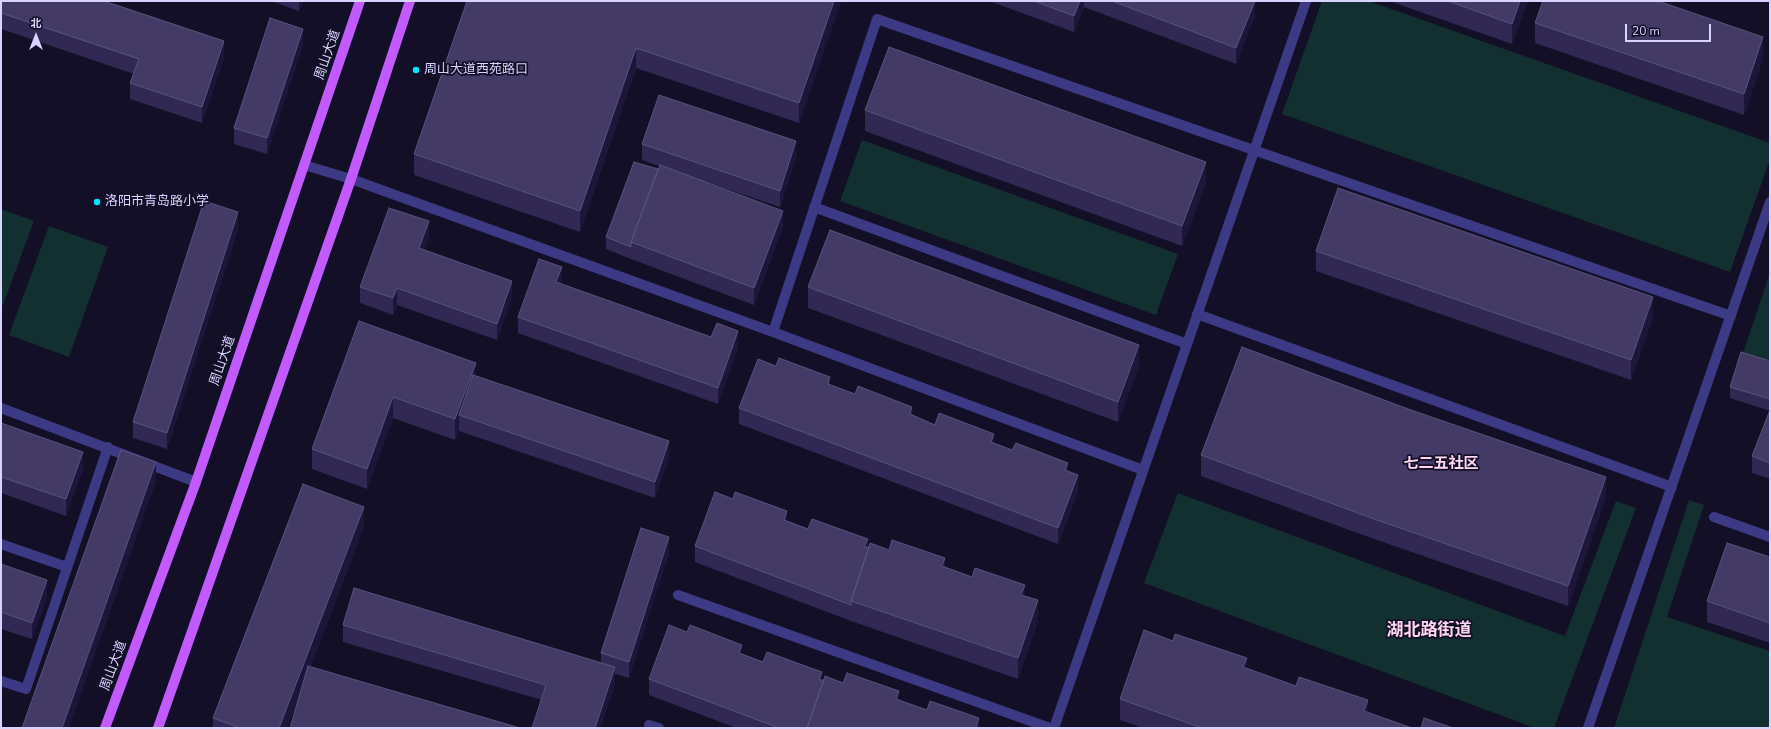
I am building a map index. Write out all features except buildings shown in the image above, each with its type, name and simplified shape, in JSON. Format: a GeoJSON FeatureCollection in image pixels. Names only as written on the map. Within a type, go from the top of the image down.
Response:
{"type":"FeatureCollection","features":[{"type":"Feature","properties":{"kind":"main road","name":"周山大道"},"geometry":{"type":"LineString","coordinates":[[105,728],[196,482],[360,1]]}},
{"type":"Feature","properties":{"kind":"main road"},"geometry":{"type":"LineString","coordinates":[[158,728],[351,179],[410,1]]}},
{"type":"Feature","properties":{"kind":"lane"},"geometry":{"type":"LineString","coordinates":[[1054,728],[1306,1]]}},
{"type":"Feature","properties":{"kind":"lane"},"geometry":{"type":"LineString","coordinates":[[773,332],[877,20],[1731,316]]}},
{"type":"Feature","properties":{"kind":"lane"},"geometry":{"type":"LineString","coordinates":[[304,165],[351,179],[773,332],[1143,470]]}},
{"type":"Feature","properties":{"kind":"lane"},"geometry":{"type":"LineString","coordinates":[[1588,728],[1770,202]]}},
{"type":"Feature","properties":{"kind":"lane"},"geometry":{"type":"LineString","coordinates":[[814,207],[1187,344]]}},
{"type":"Feature","properties":{"kind":"lane"},"geometry":{"type":"LineString","coordinates":[[1197,314],[1672,487]]}},
{"type":"Feature","properties":{"kind":"lane"},"geometry":{"type":"LineString","coordinates":[[1,408],[108,447],[196,482]]}},
{"type":"Feature","properties":{"kind":"lane"},"geometry":{"type":"LineString","coordinates":[[1,681],[26,689],[108,447]]}},
{"type":"Feature","properties":{"kind":"lane"},"geometry":{"type":"LineString","coordinates":[[1714,517],[1770,537]]}},
{"type":"Feature","properties":{"kind":"lane"},"geometry":{"type":"LineString","coordinates":[[1,544],[67,567]]}},
{"type":"Feature","properties":{"kind":"lane"},"geometry":{"type":"LineString","coordinates":[[678,595],[1050,728]]}},
{"type":"Feature","properties":{"kind":"green space"},"geometry":{"type":"Polygon","coordinates":[[[1322,1],[1369,1],[1770,143],[1770,159],[1730,272],[1282,114],[1322,1]]]}},
{"type":"Feature","properties":{"kind":"green space"},"geometry":{"type":"Polygon","coordinates":[[[862,140],[1178,254],[1156,315],[840,201],[862,140]]]}},
{"type":"Feature","properties":{"kind":"green space"},"geometry":{"type":"Polygon","coordinates":[[[1,209],[34,221],[1,310],[1,209]]]}},
{"type":"Feature","properties":{"kind":"green space"},"geometry":{"type":"Polygon","coordinates":[[[49,226],[108,247],[69,357],[9,335],[49,226]]]}},
{"type":"Feature","properties":{"kind":"green space"},"geometry":{"type":"Polygon","coordinates":[[[1770,273],[1770,366],[1742,356],[1770,273]]]}},
{"type":"Feature","properties":{"kind":"green space"},"geometry":{"type":"Polygon","coordinates":[[[1178,493],[1565,636],[1616,501],[1636,508],[1554,728],[1535,728],[1144,583],[1178,493]]]}},
{"type":"Feature","properties":{"kind":"green space"},"geometry":{"type":"Polygon","coordinates":[[[1689,500],[1704,505],[1667,617],[1770,651],[1770,728],[1614,728],[1689,500]]]}},
{"type":"Feature","properties":{"kind":"place","name":"周山大道西苑路口"},"geometry":{"type":"Point","coordinates":[416,70]}},
{"type":"Feature","properties":{"kind":"place","name":"洛阳市青岛路小学"},"geometry":{"type":"Point","coordinates":[97,202]}},
{"type":"Feature","properties":{"kind":"district","name":"七二五社区"},"geometry":{"type":"Point","coordinates":[1441,464]}},
{"type":"Feature","properties":{"kind":"district","name":"湖北路街道"},"geometry":{"type":"Point","coordinates":[1429,631]}}]}
